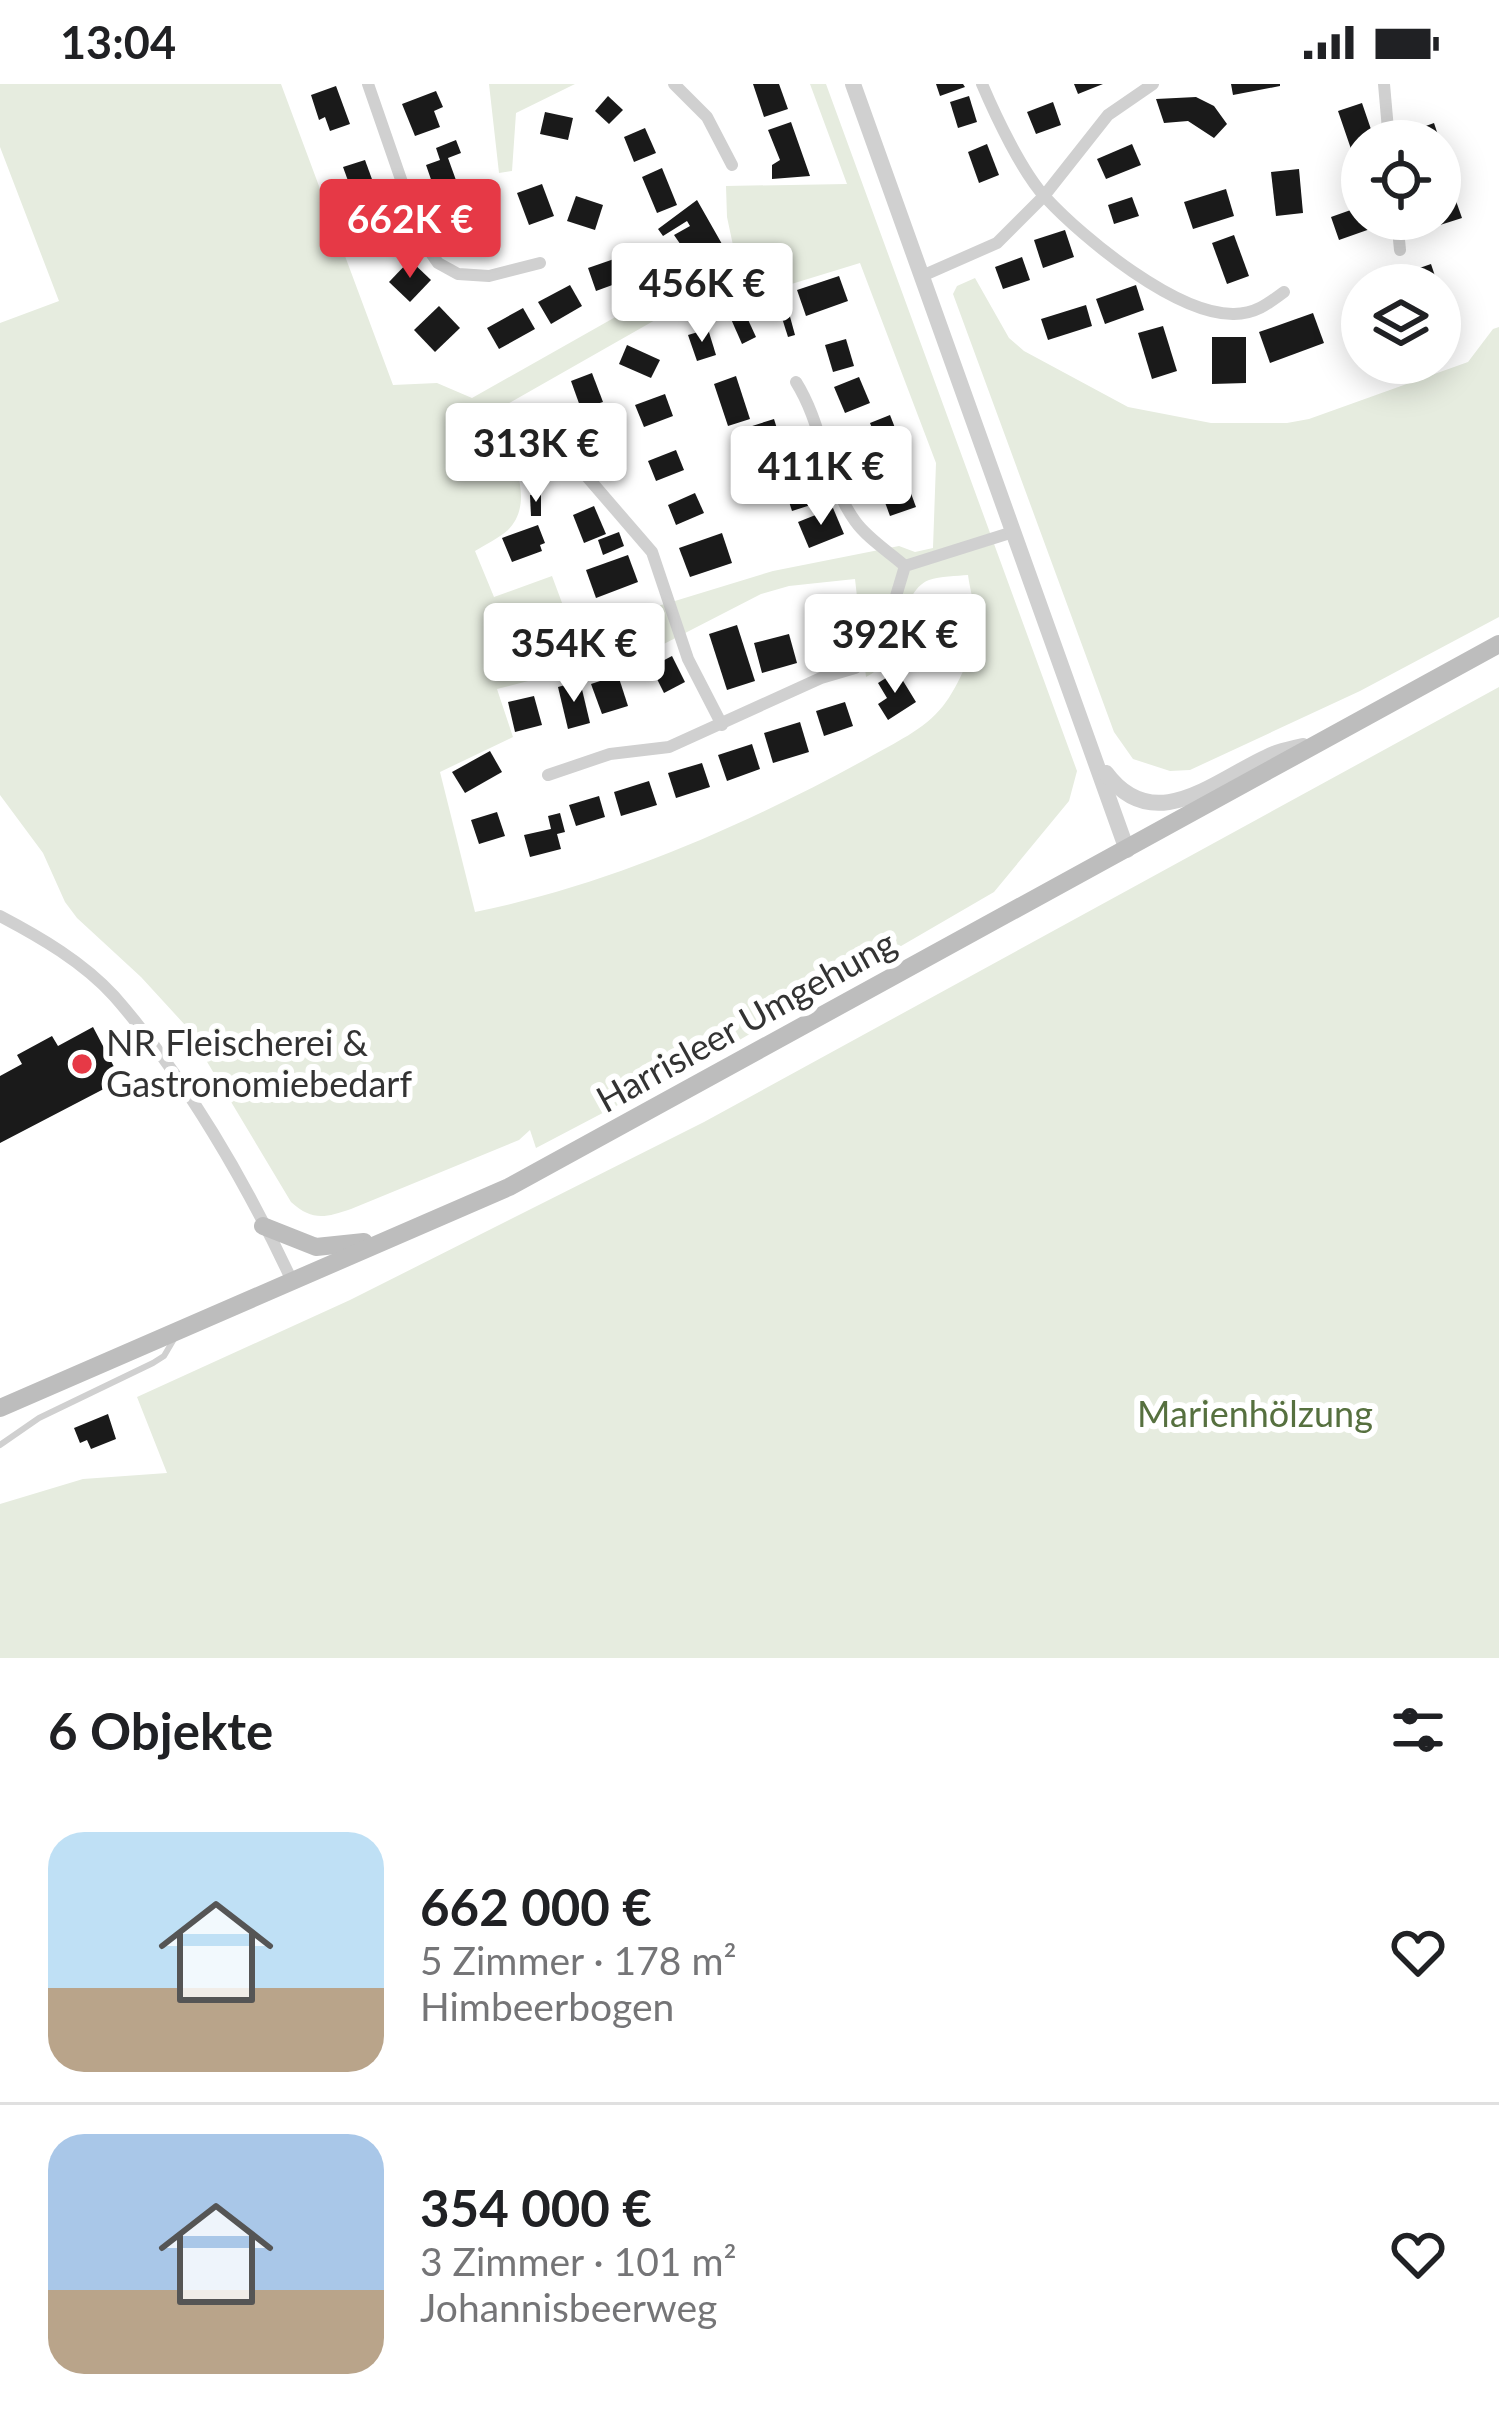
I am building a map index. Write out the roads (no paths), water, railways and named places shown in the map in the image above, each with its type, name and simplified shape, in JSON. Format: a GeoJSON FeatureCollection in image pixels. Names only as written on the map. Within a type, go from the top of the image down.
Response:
{"type":"FeatureCollection","features":[{"type":"Feature","properties":{"kind":"main road","name":"Harrisleer Umgehung"},"geometry":{"type":"LineString","coordinates":[[0,1408],[509,1187],[1499,644]]}},
{"type":"Feature","properties":{"kind":"main road"},"geometry":{"type":"LineString","coordinates":[[263,1226],[316,1247],[381,1240]]}},
{"type":"Feature","properties":{"kind":"street"},"geometry":{"type":"LineString","coordinates":[[368,84],[422,240],[438,263],[458,274],[489,276],[540,263]]}},
{"type":"Feature","properties":{"kind":"street"},"geometry":{"type":"LineString","coordinates":[[674,84],[707,117],[732,165]]}},
{"type":"Feature","properties":{"kind":"street"},"geometry":{"type":"LineString","coordinates":[[853,84],[1126,850]]}},
{"type":"Feature","properties":{"kind":"street"},"geometry":{"type":"LineString","coordinates":[[982,84],[1044,196],[1116,258],[1191,306],[1233,314],[1261,310],[1284,292]]}},
{"type":"Feature","properties":{"kind":"street"},"geometry":{"type":"LineString","coordinates":[[922,276],[997,242],[1044,196],[1108,115],[1153,84]]}},
{"type":"Feature","properties":{"kind":"street"},"geometry":{"type":"LineString","coordinates":[[1384,84],[1387,120]]}},
{"type":"Feature","properties":{"kind":"street"},"geometry":{"type":"LineString","coordinates":[[1399,240],[1400,250]]}},
{"type":"Feature","properties":{"kind":"street"},"geometry":{"type":"LineString","coordinates":[[796,382],[813,409],[831,475],[856,523],[904,566]]}},
{"type":"Feature","properties":{"kind":"street"},"geometry":{"type":"LineString","coordinates":[[583,472],[652,552],[688,659],[722,724]]}},
{"type":"Feature","properties":{"kind":"street"},"geometry":{"type":"LineString","coordinates":[[904,566],[1013,532]]}},
{"type":"Feature","properties":{"kind":"street"},"geometry":{"type":"LineString","coordinates":[[548,775],[610,754],[669,746],[821,678],[855,668],[875,653],[888,630],[904,566]]}},
{"type":"Feature","properties":{"kind":"street"},"geometry":{"type":"LineString","coordinates":[[1095,758],[1115,785],[1132,796],[1177,803],[1270,754],[1317,743]]}},
{"type":"Feature","properties":{"kind":"street"},"geometry":{"type":"LineString","coordinates":[[0,916],[47,941],[112,993],[189,1094],[292,1281]]}},
{"type":"Feature","properties":{"kind":"lane"},"geometry":{"type":"LineString","coordinates":[[0,1445],[39,1418],[153,1363],[164,1355],[179,1330]]}},
{"type":"Feature","properties":{"kind":"place","name":"NR Fleischerei & Gastronomiebedarf"},"geometry":{"type":"Point","coordinates":[82,1064]}},
{"type":"Feature","properties":{"kind":"park label","name":"Marienhölzung"},"geometry":{"type":"Point","coordinates":[1255,1414]}}]}
